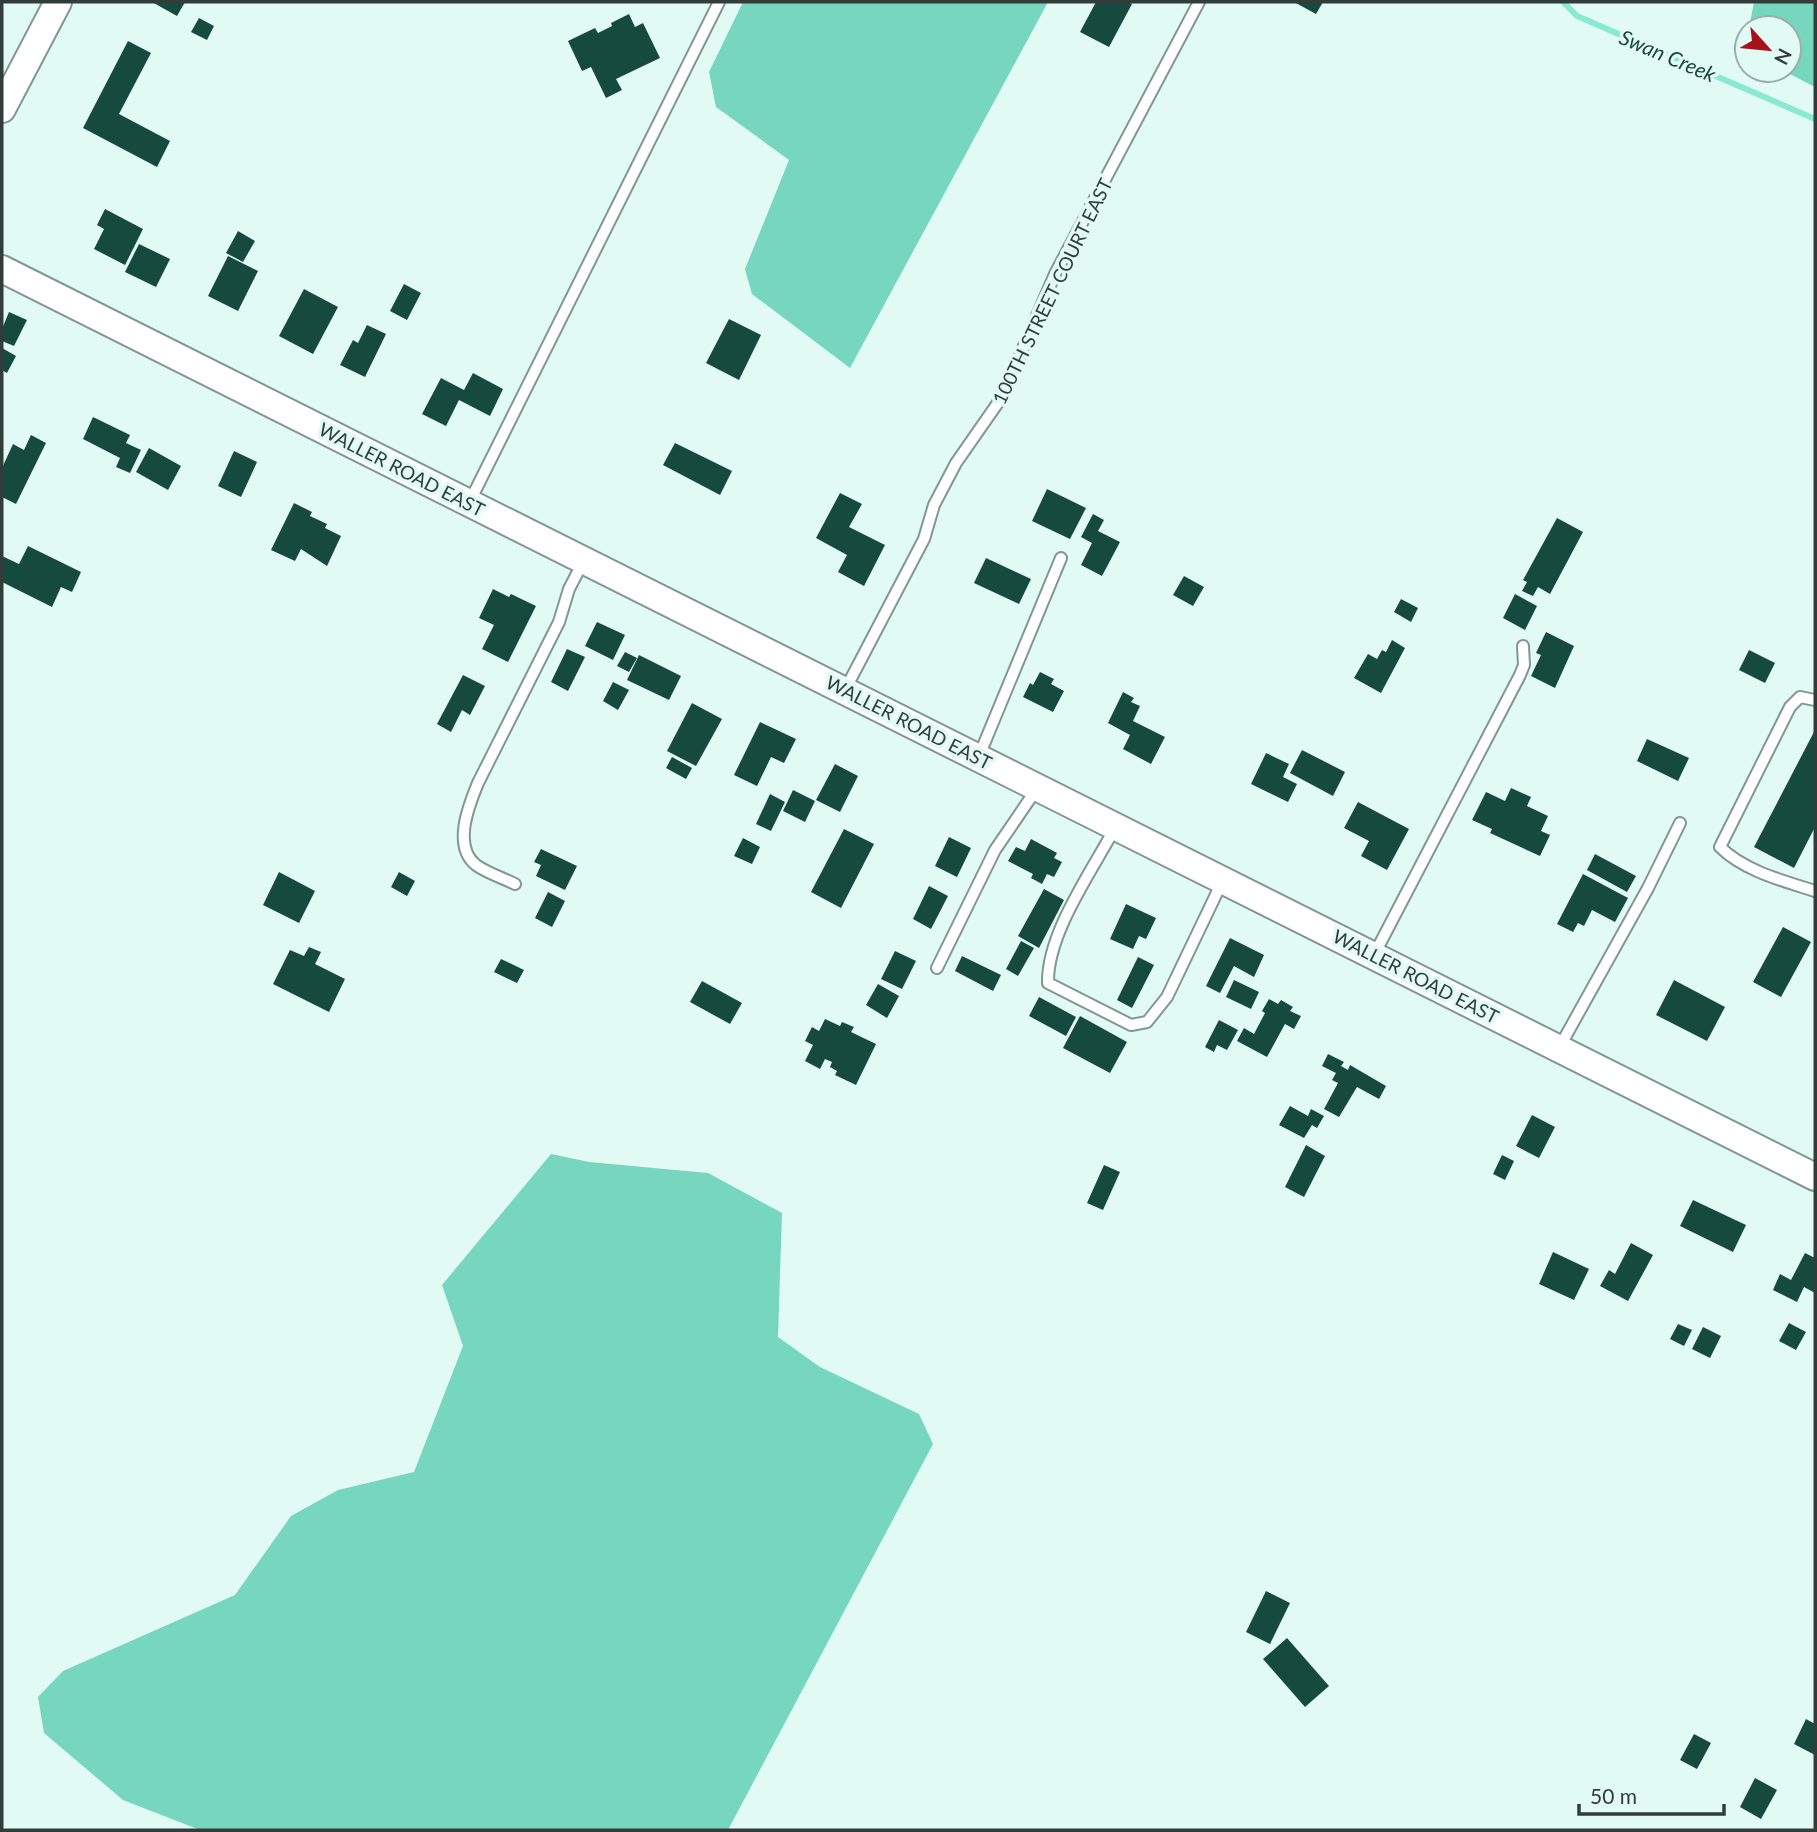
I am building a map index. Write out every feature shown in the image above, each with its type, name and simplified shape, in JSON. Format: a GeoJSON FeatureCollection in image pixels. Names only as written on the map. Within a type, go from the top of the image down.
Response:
{"type":"FeatureCollection","features":[{"type":"Feature","properties":{"kind":"street"},"geometry":{"type":"LineString","coordinates":[[2,109],[58,2]]}},
{"type":"Feature","properties":{"kind":"street","name":"WALLER ROAD EAST"},"geometry":{"type":"LineString","coordinates":[[2,269],[1815,1177]]}},
{"type":"Feature","properties":{"kind":"lane"},"geometry":{"type":"LineString","coordinates":[[469,503],[719,2]]}},
{"type":"Feature","properties":{"kind":"lane","name":"100TH STREET COURT EAST"},"geometry":{"type":"LineString","coordinates":[[845,690],[924,539],[934,505],[956,463],[1002,397],[1055,274],[1199,2]]}},
{"type":"Feature","properties":{"kind":"lane"},"geometry":{"type":"LineString","coordinates":[[979,757],[1061,558]]}},
{"type":"Feature","properties":{"kind":"lane"},"geometry":{"type":"LineString","coordinates":[[515,884],[475,864],[467,856],[464,838],[467,810],[558,622],[569,589],[583,560]]}},
{"type":"Feature","properties":{"kind":"lane"},"geometry":{"type":"LineString","coordinates":[[1374,956],[1520,675],[1524,665],[1523,646]]}},
{"type":"Feature","properties":{"kind":"lane"},"geometry":{"type":"LineString","coordinates":[[1815,700],[1800,696],[1790,707],[1720,847],[1749,866],[1815,891]]}},
{"type":"Feature","properties":{"kind":"lane"},"geometry":{"type":"LineString","coordinates":[[937,968],[995,850],[1038,787]]}},
{"type":"Feature","properties":{"kind":"lane"},"geometry":{"type":"LineString","coordinates":[[1559,1048],[1648,888],[1680,823]]}},
{"type":"Feature","properties":{"kind":"lane"},"geometry":{"type":"LineString","coordinates":[[1116,826],[1055,938],[1048,966],[1048,984],[1130,1025],[1147,1022],[1167,997],[1223,880]]}},
{"type":"Feature","properties":{"kind":"green space"},"geometry":{"type":"Polygon","coordinates":[[[743,2],[1048,2],[850,368],[752,294],[745,269],[789,160],[716,107],[709,72],[743,2]]]}},
{"type":"Feature","properties":{"kind":"green space"},"geometry":{"type":"Polygon","coordinates":[[[1754,2],[1815,2],[1815,87],[1803,81],[1803,14],[1752,14],[1754,2]]]}},
{"type":"Feature","properties":{"kind":"green space"},"geometry":{"type":"Polygon","coordinates":[[[551,1154],[589,1162],[708,1173],[782,1213],[778,1337],[820,1367],[919,1414],[933,1444],[728,1830],[200,1830],[123,1800],[44,1733],[38,1697],[63,1671],[235,1595],[291,1516],[338,1490],[414,1472],[463,1346],[442,1285],[551,1154]]]}},
{"type":"Feature","properties":{"kind":"building"},"geometry":{"type":"Polygon","coordinates":[[[152,2],[185,2],[177,16],[152,2]]]}},
{"type":"Feature","properties":{"kind":"building"},"geometry":{"type":"Polygon","coordinates":[[[1096,2],[1132,4],[1109,47],[1080,32],[1096,2]]]}},
{"type":"Feature","properties":{"kind":"building"},"geometry":{"type":"Polygon","coordinates":[[[1294,2],[1323,2],[1316,14],[1294,2]]]}},
{"type":"Feature","properties":{"kind":"building"},"geometry":{"type":"Polygon","coordinates":[[[629,14],[635,27],[643,23],[660,58],[616,79],[622,90],[606,98],[591,67],[582,71],[568,41],[595,28],[598,33],[629,14]]]}},
{"type":"Feature","properties":{"kind":"building"},"geometry":{"type":"Polygon","coordinates":[[[199,18],[214,26],[207,40],[191,32],[199,18]]]}},
{"type":"Feature","properties":{"kind":"building"},"geometry":{"type":"Polygon","coordinates":[[[128,41],[151,53],[119,114],[170,141],[157,167],[83,128],[128,41]]]}},
{"type":"Feature","properties":{"kind":"building"},"geometry":{"type":"Polygon","coordinates":[[[105,209],[143,229],[125,265],[94,249],[104,229],[97,225],[105,209]]]}},
{"type":"Feature","properties":{"kind":"building"},"geometry":{"type":"Polygon","coordinates":[[[238,231],[255,241],[243,262],[226,253],[238,231]]]}},
{"type":"Feature","properties":{"kind":"building"},"geometry":{"type":"Polygon","coordinates":[[[139,244],[170,259],[156,287],[125,272],[139,244]]]}},
{"type":"Feature","properties":{"kind":"building"},"geometry":{"type":"Polygon","coordinates":[[[228,256],[258,271],[238,311],[208,296],[228,256]]]}},
{"type":"Feature","properties":{"kind":"building"},"geometry":{"type":"Polygon","coordinates":[[[404,284],[421,293],[407,320],[390,311],[404,284]]]}},
{"type":"Feature","properties":{"kind":"building"},"geometry":{"type":"Polygon","coordinates":[[[304,289],[338,307],[313,354],[279,336],[304,289]]]}},
{"type":"Feature","properties":{"kind":"building"},"geometry":{"type":"Polygon","coordinates":[[[9,312],[27,320],[14,346],[2,341],[2,329],[9,312]]]}},
{"type":"Feature","properties":{"kind":"building"},"geometry":{"type":"Polygon","coordinates":[[[729,319],[761,335],[739,380],[706,363],[729,319]]]}},
{"type":"Feature","properties":{"kind":"building"},"geometry":{"type":"Polygon","coordinates":[[[367,325],[386,334],[365,377],[340,365],[353,340],[358,343],[367,325]]]}},
{"type":"Feature","properties":{"kind":"building"},"geometry":{"type":"Polygon","coordinates":[[[2,348],[16,356],[7,373],[2,370],[2,348]]]}},
{"type":"Feature","properties":{"kind":"building"},"geometry":{"type":"Polygon","coordinates":[[[473,373],[503,389],[490,416],[459,400],[446,426],[422,414],[441,378],[464,390],[473,373]]]}},
{"type":"Feature","properties":{"kind":"building"},"geometry":{"type":"Polygon","coordinates":[[[93,417],[130,435],[126,443],[141,450],[130,473],[116,467],[120,458],[83,439],[93,417]]]}},
{"type":"Feature","properties":{"kind":"building"},"geometry":{"type":"Polygon","coordinates":[[[31,435],[46,443],[16,504],[2,497],[2,468],[13,444],[24,450],[31,435]]]}},
{"type":"Feature","properties":{"kind":"building"},"geometry":{"type":"Polygon","coordinates":[[[675,443],[732,471],[720,495],[663,465],[675,443]]]}},
{"type":"Feature","properties":{"kind":"building"},"geometry":{"type":"Polygon","coordinates":[[[149,448],[181,466],[168,490],[136,472],[149,448]]]}},
{"type":"Feature","properties":{"kind":"building"},"geometry":{"type":"Polygon","coordinates":[[[234,451],[257,462],[241,497],[218,486],[234,451]]]}},
{"type":"Feature","properties":{"kind":"building"},"geometry":{"type":"Polygon","coordinates":[[[1047,489],[1086,508],[1070,539],[1032,521],[1047,489]]]}},
{"type":"Feature","properties":{"kind":"building"},"geometry":{"type":"Polygon","coordinates":[[[840,493],[862,504],[849,527],[885,545],[864,586],[838,572],[847,555],[816,538],[840,493]]]}},
{"type":"Feature","properties":{"kind":"building"},"geometry":{"type":"Polygon","coordinates":[[[294,503],[312,512],[310,516],[327,524],[325,528],[341,536],[327,566],[301,549],[295,561],[271,550],[294,503]]]}},
{"type":"Feature","properties":{"kind":"building"},"geometry":{"type":"Polygon","coordinates":[[[1093,514],[1104,520],[1098,531],[1120,542],[1102,576],[1081,565],[1092,543],[1081,537],[1093,514]]]}},
{"type":"Feature","properties":{"kind":"building"},"geometry":{"type":"Polygon","coordinates":[[[1557,518],[1583,532],[1550,594],[1538,587],[1533,596],[1522,591],[1527,582],[1523,580],[1557,518]]]}},
{"type":"Feature","properties":{"kind":"building"},"geometry":{"type":"Polygon","coordinates":[[[28,546],[81,572],[72,592],[61,587],[52,607],[2,582],[2,556],[19,564],[28,546]]]}},
{"type":"Feature","properties":{"kind":"building"},"geometry":{"type":"Polygon","coordinates":[[[986,558],[1031,579],[1019,604],[974,583],[986,558]]]}},
{"type":"Feature","properties":{"kind":"building"},"geometry":{"type":"Polygon","coordinates":[[[1184,576],[1204,587],[1193,606],[1173,595],[1184,576]]]}},
{"type":"Feature","properties":{"kind":"building"},"geometry":{"type":"Polygon","coordinates":[[[493,589],[536,606],[508,662],[482,649],[494,625],[479,618],[493,589]]]}},
{"type":"Feature","properties":{"kind":"building"},"geometry":{"type":"Polygon","coordinates":[[[1515,594],[1537,606],[1525,630],[1503,618],[1515,594]]]}},
{"type":"Feature","properties":{"kind":"building"},"geometry":{"type":"Polygon","coordinates":[[[1401,599],[1418,608],[1411,622],[1394,612],[1401,599]]]}},
{"type":"Feature","properties":{"kind":"building"},"geometry":{"type":"Polygon","coordinates":[[[597,622],[625,635],[613,660],[585,646],[597,622]]]}},
{"type":"Feature","properties":{"kind":"building"},"geometry":{"type":"Polygon","coordinates":[[[1546,632],[1574,646],[1555,688],[1531,676],[1541,655],[1536,653],[1546,632]]]}},
{"type":"Feature","properties":{"kind":"building"},"geometry":{"type":"Polygon","coordinates":[[[1392,640],[1405,648],[1381,693],[1354,678],[1368,654],[1377,659],[1382,650],[1386,652],[1392,640]]]}},
{"type":"Feature","properties":{"kind":"building"},"geometry":{"type":"Polygon","coordinates":[[[567,649],[585,657],[568,691],[551,682],[567,649]]]}},
{"type":"Feature","properties":{"kind":"building"},"geometry":{"type":"Polygon","coordinates":[[[1749,650],[1775,663],[1765,683],[1739,670],[1749,650]]]}},
{"type":"Feature","properties":{"kind":"building"},"geometry":{"type":"Polygon","coordinates":[[[625,652],[637,658],[629,672],[617,666],[625,652]]]}},
{"type":"Feature","properties":{"kind":"building"},"geometry":{"type":"Polygon","coordinates":[[[639,655],[681,676],[669,700],[627,680],[639,655]]]}},
{"type":"Feature","properties":{"kind":"building"},"geometry":{"type":"Polygon","coordinates":[[[1040,672],[1054,679],[1051,684],[1064,691],[1053,712],[1023,697],[1040,672]]]}},
{"type":"Feature","properties":{"kind":"building"},"geometry":{"type":"Polygon","coordinates":[[[463,675],[485,686],[470,715],[462,710],[451,732],[437,724],[463,675]]]}},
{"type":"Feature","properties":{"kind":"building"},"geometry":{"type":"Polygon","coordinates":[[[613,682],[629,690],[618,710],[603,701],[613,682]]]}},
{"type":"Feature","properties":{"kind":"building"},"geometry":{"type":"Polygon","coordinates":[[[1123,692],[1134,698],[1131,702],[1140,706],[1133,721],[1165,737],[1151,764],[1123,749],[1130,735],[1108,723],[1123,692]]]}},
{"type":"Feature","properties":{"kind":"building"},"geometry":{"type":"Polygon","coordinates":[[[692,703],[722,719],[696,766],[667,751],[692,703]]]}},
{"type":"Feature","properties":{"kind":"building"},"geometry":{"type":"Polygon","coordinates":[[[760,722],[796,739],[784,763],[771,757],[757,786],[734,775],[760,722]]]}},
{"type":"Feature","properties":{"kind":"building"},"geometry":{"type":"Polygon","coordinates":[[[1815,730],[1815,827],[1794,868],[1754,847],[1815,730]]]}},
{"type":"Feature","properties":{"kind":"building"},"geometry":{"type":"Polygon","coordinates":[[[1647,739],[1689,758],[1678,781],[1637,761],[1647,739]]]}},
{"type":"Feature","properties":{"kind":"building"},"geometry":{"type":"Polygon","coordinates":[[[1302,750],[1345,772],[1333,796],[1290,773],[1302,750]]]}},
{"type":"Feature","properties":{"kind":"building"},"geometry":{"type":"Polygon","coordinates":[[[1266,753],[1289,764],[1283,777],[1297,784],[1288,802],[1251,784],[1266,753]]]}},
{"type":"Feature","properties":{"kind":"building"},"geometry":{"type":"Polygon","coordinates":[[[672,757],[692,768],[686,779],[666,768],[672,757]]]}},
{"type":"Feature","properties":{"kind":"building"},"geometry":{"type":"Polygon","coordinates":[[[835,764],[858,776],[840,812],[816,800],[835,764]]]}},
{"type":"Feature","properties":{"kind":"building"},"geometry":{"type":"Polygon","coordinates":[[[1511,788],[1531,797],[1527,806],[1548,816],[1541,831],[1550,835],[1540,856],[1490,833],[1492,829],[1472,820],[1486,792],[1505,801],[1511,788]]]}},
{"type":"Feature","properties":{"kind":"building"},"geometry":{"type":"Polygon","coordinates":[[[793,790],[815,801],[805,822],[783,811],[793,790]]]}},
{"type":"Feature","properties":{"kind":"building"},"geometry":{"type":"Polygon","coordinates":[[[770,794],[785,802],[771,831],[756,824],[770,794]]]}},
{"type":"Feature","properties":{"kind":"building"},"geometry":{"type":"Polygon","coordinates":[[[1358,802],[1409,829],[1387,870],[1361,856],[1369,841],[1344,828],[1358,802]]]}},
{"type":"Feature","properties":{"kind":"building"},"geometry":{"type":"Polygon","coordinates":[[[844,829],[874,844],[841,908],[811,892],[844,829]]]}},
{"type":"Feature","properties":{"kind":"building"},"geometry":{"type":"Polygon","coordinates":[[[949,837],[971,848],[957,877],[935,866],[949,837]]]}},
{"type":"Feature","properties":{"kind":"building"},"geometry":{"type":"Polygon","coordinates":[[[743,838],[760,847],[752,864],[734,856],[743,838]]]}},
{"type":"Feature","properties":{"kind":"building"},"geometry":{"type":"Polygon","coordinates":[[[1031,839],[1057,853],[1054,858],[1062,862],[1054,877],[1047,874],[1042,884],[1031,878],[1033,874],[1008,861],[1016,847],[1025,851],[1031,839]]]}},
{"type":"Feature","properties":{"kind":"building"},"geometry":{"type":"Polygon","coordinates":[[[541,849],[577,866],[565,890],[536,876],[541,865],[534,862],[541,849]]]}},
{"type":"Feature","properties":{"kind":"building"},"geometry":{"type":"Polygon","coordinates":[[[1595,854],[1636,876],[1627,892],[1587,870],[1595,854]]]}},
{"type":"Feature","properties":{"kind":"building"},"geometry":{"type":"Polygon","coordinates":[[[279,872],[315,891],[299,923],[263,905],[279,872]]]}},
{"type":"Feature","properties":{"kind":"building"},"geometry":{"type":"Polygon","coordinates":[[[399,872],[415,881],[407,896],[391,887],[399,872]]]}},
{"type":"Feature","properties":{"kind":"building"},"geometry":{"type":"Polygon","coordinates":[[[1583,874],[1628,898],[1615,922],[1592,910],[1584,926],[1578,923],[1573,932],[1557,924],[1583,874]]]}},
{"type":"Feature","properties":{"kind":"building"},"geometry":{"type":"Polygon","coordinates":[[[929,886],[948,896],[931,929],[913,919],[929,886]]]}},
{"type":"Feature","properties":{"kind":"building"},"geometry":{"type":"Polygon","coordinates":[[[1044,889],[1064,900],[1039,948],[1018,936],[1044,889]]]}},
{"type":"Feature","properties":{"kind":"building"},"geometry":{"type":"Polygon","coordinates":[[[548,892],[565,901],[552,927],[535,918],[548,892]]]}},
{"type":"Feature","properties":{"kind":"building"},"geometry":{"type":"Polygon","coordinates":[[[1126,904],[1156,918],[1146,939],[1139,936],[1133,949],[1110,939],[1126,904]]]}},
{"type":"Feature","properties":{"kind":"building"},"geometry":{"type":"Polygon","coordinates":[[[1783,927],[1811,942],[1781,997],[1753,982],[1783,927]]]}},
{"type":"Feature","properties":{"kind":"building"},"geometry":{"type":"Polygon","coordinates":[[[1230,938],[1264,955],[1254,977],[1234,966],[1220,993],[1206,986],[1230,938]]]}},
{"type":"Feature","properties":{"kind":"building"},"geometry":{"type":"Polygon","coordinates":[[[1021,941],[1034,948],[1018,976],[1006,969],[1021,941]]]}},
{"type":"Feature","properties":{"kind":"building"},"geometry":{"type":"Polygon","coordinates":[[[309,947],[321,952],[315,964],[345,979],[329,1012],[273,984],[290,950],[304,956],[309,947]]]}},
{"type":"Feature","properties":{"kind":"building"},"geometry":{"type":"Polygon","coordinates":[[[895,951],[916,961],[902,989],[881,979],[895,951]]]}},
{"type":"Feature","properties":{"kind":"building"},"geometry":{"type":"Polygon","coordinates":[[[962,956],[1001,975],[993,991],[955,971],[962,956]]]}},
{"type":"Feature","properties":{"kind":"building"},"geometry":{"type":"Polygon","coordinates":[[[1138,957],[1154,965],[1132,1008],[1117,1000],[1138,957]]]}},
{"type":"Feature","properties":{"kind":"building"},"geometry":{"type":"Polygon","coordinates":[[[501,959],[524,970],[517,983],[494,972],[501,959]]]}},
{"type":"Feature","properties":{"kind":"building"},"geometry":{"type":"Polygon","coordinates":[[[1234,980],[1259,992],[1251,1009],[1226,997],[1234,980]]]}},
{"type":"Feature","properties":{"kind":"building"},"geometry":{"type":"Polygon","coordinates":[[[1674,980],[1725,1007],[1707,1041],[1656,1015],[1674,980]]]}},
{"type":"Feature","properties":{"kind":"building"},"geometry":{"type":"Polygon","coordinates":[[[702,981],[742,1003],[730,1024],[690,1002],[702,981]]]}},
{"type":"Feature","properties":{"kind":"building"},"geometry":{"type":"Polygon","coordinates":[[[878,984],[899,996],[887,1018],[866,1005],[878,984]]]}},
{"type":"Feature","properties":{"kind":"building"},"geometry":{"type":"Polygon","coordinates":[[[1039,997],[1076,1017],[1066,1036],[1029,1016],[1039,997]]]}},
{"type":"Feature","properties":{"kind":"building"},"geometry":{"type":"Polygon","coordinates":[[[1269,999],[1278,1004],[1281,1000],[1293,1007],[1290,1011],[1301,1016],[1294,1029],[1285,1024],[1267,1057],[1237,1041],[1244,1028],[1254,1034],[1269,999]]]}},
{"type":"Feature","properties":{"kind":"building"},"geometry":{"type":"Polygon","coordinates":[[[1080,1016],[1127,1042],[1110,1073],[1063,1048],[1080,1016]]]}},
{"type":"Feature","properties":{"kind":"building"},"geometry":{"type":"Polygon","coordinates":[[[825,1019],[840,1026],[842,1022],[854,1027],[851,1032],[876,1044],[856,1085],[835,1075],[837,1071],[830,1067],[832,1062],[825,1059],[820,1069],[805,1061],[813,1045],[805,1041],[812,1027],[819,1031],[825,1019]]]}},
{"type":"Feature","properties":{"kind":"building"},"geometry":{"type":"Polygon","coordinates":[[[1219,1020],[1238,1030],[1227,1050],[1217,1045],[1214,1052],[1205,1047],[1219,1020]]]}},
{"type":"Feature","properties":{"kind":"building"},"geometry":{"type":"Polygon","coordinates":[[[1328,1054],[1344,1062],[1341,1066],[1348,1070],[1350,1065],[1386,1086],[1379,1099],[1357,1087],[1339,1117],[1324,1109],[1338,1083],[1332,1080],[1336,1073],[1322,1066],[1328,1054]]]}},
{"type":"Feature","properties":{"kind":"building"},"geometry":{"type":"Polygon","coordinates":[[[1290,1106],[1308,1116],[1311,1109],[1324,1116],[1317,1128],[1312,1125],[1304,1138],[1279,1125],[1290,1106]]]}},
{"type":"Feature","properties":{"kind":"building"},"geometry":{"type":"Polygon","coordinates":[[[1532,1115],[1555,1127],[1539,1158],[1516,1146],[1532,1115]]]}},
{"type":"Feature","properties":{"kind":"building"},"geometry":{"type":"Polygon","coordinates":[[[1306,1145],[1325,1156],[1304,1197],[1285,1187],[1306,1145]]]}},
{"type":"Feature","properties":{"kind":"building"},"geometry":{"type":"Polygon","coordinates":[[[1502,1155],[1514,1161],[1505,1180],[1493,1174],[1502,1155]]]}},
{"type":"Feature","properties":{"kind":"building"},"geometry":{"type":"Polygon","coordinates":[[[1104,1165],[1120,1172],[1103,1210],[1087,1203],[1104,1165]]]}},
{"type":"Feature","properties":{"kind":"building"},"geometry":{"type":"Polygon","coordinates":[[[1693,1200],[1746,1225],[1733,1252],[1680,1226],[1693,1200]]]}},
{"type":"Feature","properties":{"kind":"building"},"geometry":{"type":"Polygon","coordinates":[[[1631,1243],[1653,1255],[1628,1301],[1600,1286],[1609,1270],[1615,1274],[1631,1243]]]}},
{"type":"Feature","properties":{"kind":"building"},"geometry":{"type":"Polygon","coordinates":[[[1553,1252],[1589,1269],[1574,1300],[1539,1284],[1553,1252]]]}},
{"type":"Feature","properties":{"kind":"building"},"geometry":{"type":"Polygon","coordinates":[[[1805,1253],[1815,1258],[1815,1293],[1804,1287],[1797,1302],[1773,1290],[1780,1274],[1791,1280],[1805,1253]]]}},
{"type":"Feature","properties":{"kind":"building"},"geometry":{"type":"Polygon","coordinates":[[[1789,1323],[1806,1332],[1796,1350],[1779,1341],[1789,1323]]]}},
{"type":"Feature","properties":{"kind":"building"},"geometry":{"type":"Polygon","coordinates":[[[1678,1324],[1692,1330],[1684,1346],[1670,1339],[1678,1324]]]}},
{"type":"Feature","properties":{"kind":"building"},"geometry":{"type":"Polygon","coordinates":[[[1703,1327],[1721,1336],[1710,1358],[1692,1349],[1703,1327]]]}},
{"type":"Feature","properties":{"kind":"building"},"geometry":{"type":"Polygon","coordinates":[[[1266,1591],[1290,1603],[1270,1644],[1246,1632],[1266,1591]]]}},
{"type":"Feature","properties":{"kind":"building"},"geometry":{"type":"Polygon","coordinates":[[[1287,1638],[1329,1686],[1305,1707],[1263,1659],[1287,1638]]]}},
{"type":"Feature","properties":{"kind":"building"},"geometry":{"type":"Polygon","coordinates":[[[1806,1719],[1815,1724],[1815,1755],[1794,1744],[1806,1719]]]}},
{"type":"Feature","properties":{"kind":"building"},"geometry":{"type":"Polygon","coordinates":[[[1694,1734],[1711,1743],[1697,1769],[1680,1760],[1694,1734]]]}},
{"type":"Feature","properties":{"kind":"building"},"geometry":{"type":"Polygon","coordinates":[[[1755,1778],[1777,1790],[1761,1819],[1740,1807],[1755,1778]]]}},
{"type":"Feature","properties":{"kind":"waterway","name":"Swan Creek"},"geometry":{"type":"LineString","coordinates":[[1563,2],[1577,16],[1815,119]]}}]}
